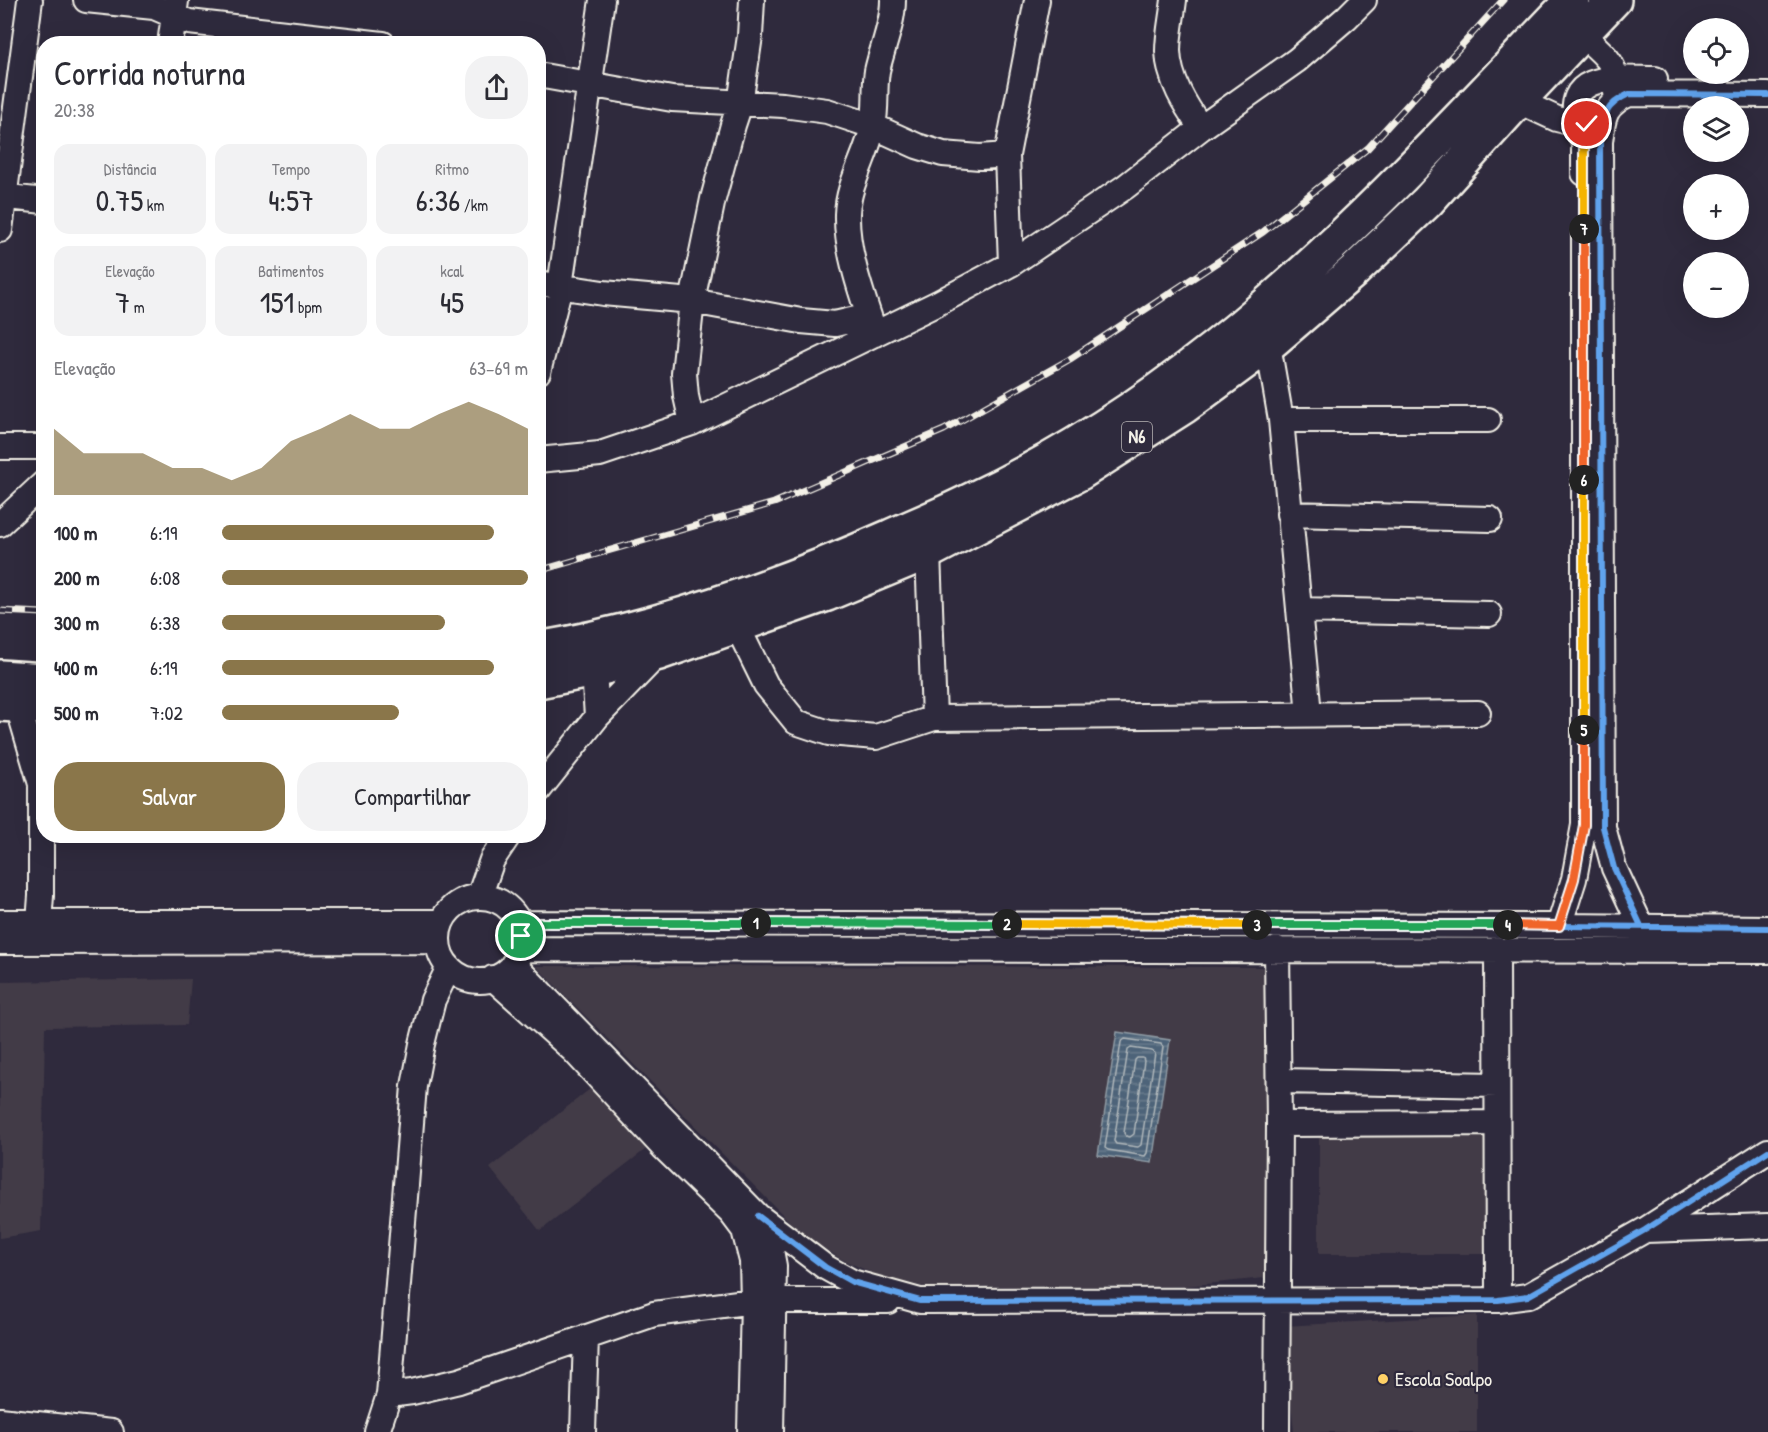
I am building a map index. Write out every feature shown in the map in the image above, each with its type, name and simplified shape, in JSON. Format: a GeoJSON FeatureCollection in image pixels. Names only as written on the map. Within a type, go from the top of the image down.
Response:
{"type":"FeatureCollection","features":[{"type":"Feature","properties":{"kind":"highway","name":"N6"},"geometry":{"type":"LineString","coordinates":[[546,647],[706,608],[829,563],[971,500],[1072,446],[1147,398],[1240,327],[1314,263],[1405,176],[1572,0]]}},
{"type":"Feature","properties":{"kind":"highway","name":"N6"},"geometry":{"type":"LineString","coordinates":[[546,679],[659,653],[827,594],[928,552],[1080,473],[1185,406],[1268,345],[1354,270],[1427,202],[1518,101],[1614,0]]}},
{"type":"Feature","properties":{"kind":"highway"},"geometry":{"type":"LineString","coordinates":[[0,677],[36,680]]}},
{"type":"Feature","properties":{"kind":"street"},"geometry":{"type":"LineString","coordinates":[[0,230],[2,197],[15,129],[30,0]]}},
{"type":"Feature","properties":{"kind":"street"},"geometry":{"type":"LineString","coordinates":[[86,0],[175,7],[189,22],[312,36]]}},
{"type":"Feature","properties":{"kind":"street"},"geometry":{"type":"LineString","coordinates":[[546,308],[590,85],[602,0]]}},
{"type":"Feature","properties":{"kind":"street"},"geometry":{"type":"LineString","coordinates":[[692,423],[684,373],[692,301],[713,198],[740,104],[750,36],[752,0]]}},
{"type":"Feature","properties":{"kind":"street"},"geometry":{"type":"LineString","coordinates":[[872,325],[850,246],[847,214],[851,186],[861,164],[873,126],[877,73],[893,14],[893,0]]}},
{"type":"Feature","properties":{"kind":"street"},"geometry":{"type":"LineString","coordinates":[[1011,264],[1007,155],[1037,0]]}},
{"type":"Feature","properties":{"kind":"street"},"geometry":{"type":"LineString","coordinates":[[1174,0],[1168,52],[1173,79],[1201,128]]}},
{"type":"Feature","properties":{"kind":"street"},"geometry":{"type":"LineString","coordinates":[[546,459],[600,454],[692,423],[872,325],[1011,264],[1125,187],[1201,128],[1297,60],[1364,0]]}},
{"type":"Feature","properties":{"kind":"street"},"geometry":{"type":"LineString","coordinates":[[171,36],[175,7]]}},
{"type":"Feature","properties":{"kind":"street"},"geometry":{"type":"LineString","coordinates":[[1559,926],[1574,879],[1584,825],[1593,706],[1600,142],[1603,121],[1616,90],[1615,69],[1605,56],[1581,34]]}},
{"type":"Feature","properties":{"kind":"street"},"geometry":{"type":"LineString","coordinates":[[546,77],[672,99],[783,105],[827,111],[873,126],[916,146],[943,154],[980,157],[1007,155]]}},
{"type":"Feature","properties":{"kind":"street"},"geometry":{"type":"LineString","coordinates":[[1616,90],[1768,80]]}},
{"type":"Feature","properties":{"kind":"street"},"geometry":{"type":"LineString","coordinates":[[1641,926],[1614,868],[1603,827],[1593,706],[1584,144],[1574,111],[1576,95],[1589,83],[1629,94],[1768,95]]}},
{"type":"Feature","properties":{"kind":"street"},"geometry":{"type":"LineString","coordinates":[[1518,101],[1557,119],[1577,124],[1595,124],[1603,121]]}},
{"type":"Feature","properties":{"kind":"street"},"geometry":{"type":"LineString","coordinates":[[2,197],[36,200]]}},
{"type":"Feature","properties":{"kind":"street"},"geometry":{"type":"LineString","coordinates":[[549,284],[603,293],[692,301],[813,322],[872,325]]}},
{"type":"Feature","properties":{"kind":"street"},"geometry":{"type":"LineString","coordinates":[[1268,345],[1281,420],[1309,714]]}},
{"type":"Feature","properties":{"kind":"street"},"geometry":{"type":"LineString","coordinates":[[1281,420],[1488,420]]}},
{"type":"Feature","properties":{"kind":"street"},"geometry":{"type":"LineString","coordinates":[[0,447],[36,447]]}},
{"type":"Feature","properties":{"kind":"street"},"geometry":{"type":"LineString","coordinates":[[0,524],[36,490]]}},
{"type":"Feature","properties":{"kind":"street"},"geometry":{"type":"LineString","coordinates":[[1289,514],[1490,519]]}},
{"type":"Feature","properties":{"kind":"street"},"geometry":{"type":"LineString","coordinates":[[928,552],[934,718]]}},
{"type":"Feature","properties":{"kind":"street"},"geometry":{"type":"LineString","coordinates":[[1299,610],[1489,614]]}},
{"type":"Feature","properties":{"kind":"street"},"geometry":{"type":"LineString","coordinates":[[737,626],[766,685],[796,722],[829,733],[876,737],[934,718],[1478,713]]}},
{"type":"Feature","properties":{"kind":"street"},"geometry":{"type":"LineString","coordinates":[[546,781],[597,717],[659,653]]}},
{"type":"Feature","properties":{"kind":"street"},"geometry":{"type":"LineString","coordinates":[[594,670],[597,717]]}},
{"type":"Feature","properties":{"kind":"street"},"geometry":{"type":"LineString","coordinates":[[20,706],[36,765]]}},
{"type":"Feature","properties":{"kind":"street"},"geometry":{"type":"LineString","coordinates":[[39,922],[41,843]]}},
{"type":"Feature","properties":{"kind":"street"},"geometry":{"type":"LineString","coordinates":[[488,843],[492,860]]}},
{"type":"Feature","properties":{"kind":"street"},"geometry":{"type":"LineString","coordinates":[[479,897],[492,860],[503,843]]}},
{"type":"Feature","properties":{"kind":"street"},"geometry":{"type":"LineString","coordinates":[[509,964],[521,936],[519,923],[503,904],[479,897],[456,904],[447,913],[439,932],[441,956],[449,968],[459,975],[482,980],[509,964],[1276,949],[1768,951]]}},
{"type":"Feature","properties":{"kind":"street"},"geometry":{"type":"LineString","coordinates":[[0,922],[439,932]]}},
{"type":"Feature","properties":{"kind":"street"},"geometry":{"type":"LineString","coordinates":[[519,923],[1768,928]]}},
{"type":"Feature","properties":{"kind":"street"},"geometry":{"type":"LineString","coordinates":[[0,942],[439,932]]}},
{"type":"Feature","properties":{"kind":"street"},"geometry":{"type":"LineString","coordinates":[[1274,1431],[1279,1300],[1279,1082],[1276,949]]}},
{"type":"Feature","properties":{"kind":"street"},"geometry":{"type":"LineString","coordinates":[[1497,949],[1498,1300]]}},
{"type":"Feature","properties":{"kind":"street"},"geometry":{"type":"LineString","coordinates":[[509,964],[758,1216],[825,1267],[852,1282],[920,1300]]}},
{"type":"Feature","properties":{"kind":"street"},"geometry":{"type":"LineString","coordinates":[[509,964],[573,1050],[664,1148],[732,1214],[744,1230],[764,1301]]}},
{"type":"Feature","properties":{"kind":"street"},"geometry":{"type":"LineString","coordinates":[[374,1432],[389,1395],[414,1086],[433,1000],[449,968]]}},
{"type":"Feature","properties":{"kind":"street"},"geometry":{"type":"LineString","coordinates":[[1279,1082],[1497,1084]]}},
{"type":"Feature","properties":{"kind":"street"},"geometry":{"type":"LineString","coordinates":[[1279,1124],[1497,1122]]}},
{"type":"Feature","properties":{"kind":"street"},"geometry":{"type":"LineString","coordinates":[[389,1395],[459,1381],[654,1314],[764,1301],[1498,1300],[1528,1296],[1645,1230],[1768,1151]]}},
{"type":"Feature","properties":{"kind":"street"},"geometry":{"type":"LineString","coordinates":[[758,1216],[771,1250],[774,1266],[764,1301],[761,1428]]}},
{"type":"Feature","properties":{"kind":"street"},"geometry":{"type":"LineString","coordinates":[[1645,1230],[1768,1226]]}},
{"type":"Feature","properties":{"kind":"street"},"geometry":{"type":"LineString","coordinates":[[583,1432],[586,1337]]}},
{"type":"Feature","properties":{"kind":"street"},"geometry":{"type":"LineString","coordinates":[[0,1420],[111,1432]]}},
{"type":"Feature","properties":{"kind":"shaded area"},"geometry":{"type":"Polygon","coordinates":[[[536,966],[1263,967],[1272,975],[1274,1277],[1186,1286],[925,1287],[881,1277],[841,1259],[802,1234],[536,966]]]}},
{"type":"Feature","properties":{"kind":"shaded area"},"geometry":{"type":"Polygon","coordinates":[[[191,979],[187,1025],[45,1027],[41,1231],[0,1238],[0,982],[191,979]]]}},
{"type":"Feature","properties":{"kind":"shaded area"},"geometry":{"type":"Polygon","coordinates":[[[595,1085],[646,1149],[540,1231],[490,1168],[595,1085]]]}},
{"type":"Feature","properties":{"kind":"shaded area"},"geometry":{"type":"Polygon","coordinates":[[[1319,1134],[1488,1134],[1488,1254],[1319,1254],[1319,1134]]]}},
{"type":"Feature","properties":{"kind":"shaded area","name":"Escola Soalpo"},"geometry":{"type":"Polygon","coordinates":[[[1477,1315],[1477,1432],[1294,1432],[1284,1326],[1477,1315]]]}},
{"type":"Feature","properties":{"kind":"water"},"geometry":{"type":"Polygon","coordinates":[[[1117,1032],[1170,1040],[1152,1163],[1098,1155],[1117,1032]]]}},
{"type":"Feature","properties":{"kind":"railway"},"geometry":{"type":"LineString","coordinates":[[546,569],[774,503],[944,430],[1070,359],[1263,232],[1368,148],[1503,0]]}},
{"type":"Feature","properties":{"kind":"railway"},"geometry":{"type":"LineString","coordinates":[[0,611],[36,613]]}},
{"type":"Feature","properties":{"kind":"cycle path"},"geometry":{"type":"LineString","coordinates":[[1641,926],[1614,868],[1603,827],[1601,133],[1606,113],[1610,107],[1629,94],[1768,95]]}},
{"type":"Feature","properties":{"kind":"cycle path"},"geometry":{"type":"LineString","coordinates":[[519,923],[1768,928]]}},
{"type":"Feature","properties":{"kind":"cycle path"},"geometry":{"type":"LineString","coordinates":[[758,1216],[825,1267],[852,1282],[920,1301],[1498,1300],[1528,1296],[1645,1230],[1768,1151]]}},
{"type":"Feature","properties":{"kind":"place","name":"Escola Soalpo"},"geometry":{"type":"Point","coordinates":[1383,1379]}},
{"type":"Feature","properties":{"kind":"route"},"geometry":{"type":"LineString","coordinates":[[521,936],[519,923],[1559,926],[1574,879],[1584,825],[1584,144],[1577,124],[1587,124]]}}]}
